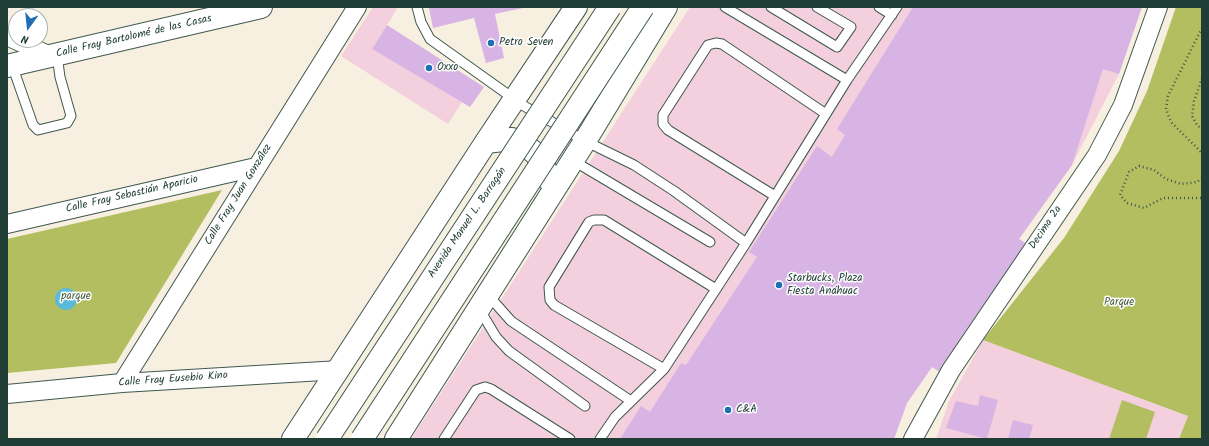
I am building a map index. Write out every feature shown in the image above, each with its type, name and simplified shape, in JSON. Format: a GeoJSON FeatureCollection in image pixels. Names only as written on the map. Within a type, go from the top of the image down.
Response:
{"type":"FeatureCollection","features":[{"type":"Feature","properties":{"kind":"main road","name":"Calle Fray Bartolomé de las Casas"},"geometry":{"type":"LineString","coordinates":[[10,66],[261,7]]}},
{"type":"Feature","properties":{"kind":"main road"},"geometry":{"type":"LineString","coordinates":[[293,439],[340,370],[486,142],[516,100],[576,7]]}},
{"type":"Feature","properties":{"kind":"main road","name":"Avenida Manuel L. Barragán"},"geometry":{"type":"LineString","coordinates":[[327,439],[610,7]]}},
{"type":"Feature","properties":{"kind":"main road"},"geometry":{"type":"LineString","coordinates":[[362,439],[643,7]]}},
{"type":"Feature","properties":{"kind":"main road"},"geometry":{"type":"LineString","coordinates":[[396,439],[483,302],[549,194],[585,141],[666,7]]}},
{"type":"Feature","properties":{"kind":"main road"},"geometry":{"type":"LineString","coordinates":[[486,142],[512,139],[525,145],[536,154],[544,165],[548,176],[549,194]]}},
{"type":"Feature","properties":{"kind":"street","name":"Calle Fray Juan González"},"geometry":{"type":"LineString","coordinates":[[122,383],[356,7]]}},
{"type":"Feature","properties":{"kind":"street","name":"Decima 2a"},"geometry":{"type":"LineString","coordinates":[[914,439],[920,423],[951,370],[1097,154],[1122,105],[1158,7]]}},
{"type":"Feature","properties":{"kind":"street"},"geometry":{"type":"LineString","coordinates":[[7,36],[54,55]]}},
{"type":"Feature","properties":{"kind":"street","name":"Calle Fray Sebastián Aparicio"},"geometry":{"type":"LineString","coordinates":[[7,224],[256,167]]}},
{"type":"Feature","properties":{"kind":"street","name":"Calle Fray Eusebio Kino"},"geometry":{"type":"LineString","coordinates":[[7,394],[122,383],[340,370]]}},
{"type":"Feature","properties":{"kind":"lane"},"geometry":{"type":"LineString","coordinates":[[417,7],[420,22],[430,39],[516,100],[585,141],[634,165],[674,191],[746,243]]}},
{"type":"Feature","properties":{"kind":"lane"},"geometry":{"type":"LineString","coordinates":[[725,7],[847,80]]}},
{"type":"Feature","properties":{"kind":"lane"},"geometry":{"type":"LineString","coordinates":[[771,7],[837,47],[851,27],[817,7]]}},
{"type":"Feature","properties":{"kind":"lane"},"geometry":{"type":"LineString","coordinates":[[600,439],[609,424],[664,369],[716,290],[847,80],[895,11],[879,7]]}},
{"type":"Feature","properties":{"kind":"lane"},"geometry":{"type":"LineString","coordinates":[[775,196],[668,130],[663,124],[663,115],[708,45],[716,43],[722,44],[826,114]]}},
{"type":"Feature","properties":{"kind":"lane"},"geometry":{"type":"LineString","coordinates":[[10,66],[33,125],[38,130],[52,127],[67,123],[70,116],[54,55]]}},
{"type":"Feature","properties":{"kind":"lane"},"geometry":{"type":"LineString","coordinates":[[572,160],[710,242]]}},
{"type":"Feature","properties":{"kind":"lane"},"geometry":{"type":"LineString","coordinates":[[664,369],[554,305],[550,300],[549,287],[589,222],[594,220],[604,220],[716,290]]}},
{"type":"Feature","properties":{"kind":"lane"},"geometry":{"type":"LineString","coordinates":[[483,302],[632,401]]}},
{"type":"Feature","properties":{"kind":"lane"},"geometry":{"type":"LineString","coordinates":[[483,302],[496,337],[509,351],[585,406]]}},
{"type":"Feature","properties":{"kind":"lane"},"geometry":{"type":"LineString","coordinates":[[444,439],[476,390],[485,387],[491,388],[570,439]]}},
{"type":"Feature","properties":{"kind":"path"},"geometry":{"type":"LineString","coordinates":[[1202,28],[1168,96],[1166,109],[1172,122],[1202,153]]}},
{"type":"Feature","properties":{"kind":"path"},"geometry":{"type":"LineString","coordinates":[[1202,78],[1194,100],[1192,116],[1197,125],[1202,129]]}},
{"type":"Feature","properties":{"kind":"path"},"geometry":{"type":"LineString","coordinates":[[1202,178],[1197,182],[1181,184],[1166,178],[1154,170],[1139,166],[1129,172],[1120,195],[1127,203],[1144,208],[1163,198],[1202,198]]}},
{"type":"Feature","properties":{"kind":"shaded area"},"geometry":{"type":"Polygon","coordinates":[[[373,7],[394,7],[397,9],[372,49],[462,102],[448,124],[341,56],[373,7]]]}},
{"type":"Feature","properties":{"kind":"shaded area"},"geometry":{"type":"Polygon","coordinates":[[[690,7],[1142,7],[1119,74],[1072,165],[1019,239],[1030,246],[932,367],[907,403],[894,439],[411,439],[690,7]]]}},
{"type":"Feature","properties":{"kind":"shaded area"},"geometry":{"type":"Polygon","coordinates":[[[983,340],[1188,416],[1179,439],[936,439],[949,401],[983,340]]]}},
{"type":"Feature","properties":{"kind":"green space","name":"Parque"},"geometry":{"type":"Polygon","coordinates":[[[1176,7],[1202,7],[1202,439],[1179,439],[1188,416],[983,340],[1064,238],[1119,151],[1147,91],[1176,7]]]}},
{"type":"Feature","properties":{"kind":"green space","name":"Parque"},"geometry":{"type":"Polygon","coordinates":[[[222,190],[116,363],[7,373],[7,239],[222,190]]]}},
{"type":"Feature","properties":{"kind":"green space"},"geometry":{"type":"Polygon","coordinates":[[[1122,400],[1155,412],[1146,439],[1109,439],[1122,400]]]}},
{"type":"Feature","properties":{"kind":"water"},"geometry":{"type":"Polygon","coordinates":[[[62,288],[70,288],[77,295],[77,303],[70,310],[62,310],[55,303],[55,295],[62,288]]]}},
{"type":"Feature","properties":{"kind":"building"},"geometry":{"type":"Polygon","coordinates":[[[913,7],[1142,7],[1119,74],[1103,69],[1072,165],[1019,239],[1030,246],[946,376],[932,367],[907,403],[894,439],[620,439],[641,406],[650,412],[681,363],[686,365],[757,257],[749,252],[817,146],[832,157],[845,135],[837,129],[913,7]]]}},
{"type":"Feature","properties":{"kind":"building","name":"Petro Seven"},"geometry":{"type":"Polygon","coordinates":[[[429,8],[523,8],[495,14],[504,58],[486,63],[474,18],[433,28],[429,8]]]}},
{"type":"Feature","properties":{"kind":"building","name":"Oxxo"},"geometry":{"type":"Polygon","coordinates":[[[387,25],[484,87],[470,107],[372,49],[387,25]]]}},
{"type":"Feature","properties":{"kind":"building"},"geometry":{"type":"Polygon","coordinates":[[[980,395],[998,400],[987,439],[946,428],[956,401],[978,406],[980,395]]]}},
{"type":"Feature","properties":{"kind":"building"},"geometry":{"type":"Polygon","coordinates":[[[1013,420],[1033,425],[1029,439],[1008,439],[1013,420]]]}},
{"type":"Feature","properties":{"kind":"place","name":"Petro Seven"},"geometry":{"type":"Point","coordinates":[491,43]}},
{"type":"Feature","properties":{"kind":"place","name":"Oxxo"},"geometry":{"type":"Point","coordinates":[429,68]}},
{"type":"Feature","properties":{"kind":"place","name":"Starbucks, Plaza Fiesta Anáhuac"},"geometry":{"type":"Point","coordinates":[779,285]}},
{"type":"Feature","properties":{"kind":"place","name":"C&A"},"geometry":{"type":"Point","coordinates":[728,410]}},
{"type":"Feature","properties":{"kind":"park label","name":"parque"},"geometry":{"type":"Point","coordinates":[76,297]}}]}
